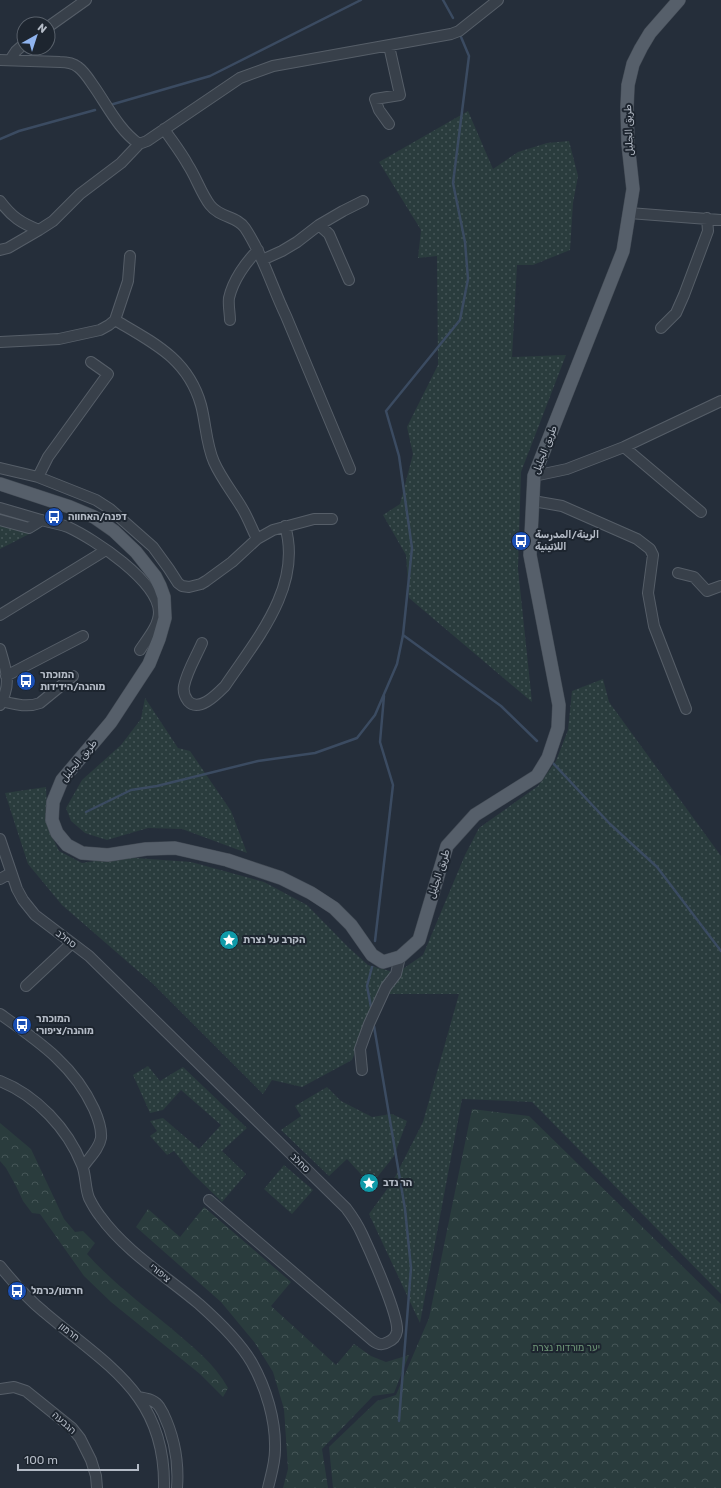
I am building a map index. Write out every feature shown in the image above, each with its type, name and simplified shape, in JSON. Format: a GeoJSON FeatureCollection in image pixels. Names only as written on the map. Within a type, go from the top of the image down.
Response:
{"type":"FeatureCollection","features":[{"type":"Feature","properties":{"kind":"main road","name":"طريق الجليل"},"geometry":{"type":"LineString","coordinates":[[0,484],[70,507],[94,517],[114,531],[136,552],[155,576],[164,596],[165,618],[159,639],[149,664],[111,722],[62,780],[53,802],[52,820],[57,833],[67,845],[82,853],[108,855],[146,849],[175,848],[227,860],[274,876],[311,893],[334,908],[351,925],[372,955],[383,962],[400,957],[419,940],[447,846],[475,815],[537,776],[548,758],[558,728],[559,705],[530,555],[534,476],[623,251],[633,189],[628,144],[627,107],[628,85],[634,64],[650,32],[678,0]]}},
{"type":"Feature","properties":{"kind":"street"},"geometry":{"type":"LineString","coordinates":[[56,21],[86,0]]}},
{"type":"Feature","properties":{"kind":"street"},"geometry":{"type":"LineString","coordinates":[[0,250],[8,248],[39,230],[80,194],[121,163],[138,144],[147,141],[240,78],[273,66],[441,37],[459,31],[498,0]]}},
{"type":"Feature","properties":{"kind":"street"},"geometry":{"type":"LineString","coordinates":[[389,46],[400,95],[376,99],[379,110],[389,124]]}},
{"type":"Feature","properties":{"kind":"street"},"geometry":{"type":"LineString","coordinates":[[5,60],[16,51]]}},
{"type":"Feature","properties":{"kind":"street"},"geometry":{"type":"LineString","coordinates":[[5,60],[68,63],[77,67],[90,81],[131,139],[138,144]]}},
{"type":"Feature","properties":{"kind":"street"},"geometry":{"type":"LineString","coordinates":[[164,129],[189,165],[209,204],[217,213],[238,221],[244,226],[258,250],[350,469]]}},
{"type":"Feature","properties":{"kind":"street"},"geometry":{"type":"LineString","coordinates":[[262,260],[282,251],[343,211],[364,201]]}},
{"type":"Feature","properties":{"kind":"street"},"geometry":{"type":"LineString","coordinates":[[0,202],[14,218],[39,230]]}},
{"type":"Feature","properties":{"kind":"street"},"geometry":{"type":"LineString","coordinates":[[629,212],[721,220]]}},
{"type":"Feature","properties":{"kind":"street"},"geometry":{"type":"LineString","coordinates":[[661,328],[676,313],[684,296],[708,231],[707,218]]}},
{"type":"Feature","properties":{"kind":"street"},"geometry":{"type":"LineString","coordinates":[[319,226],[329,234],[349,280]]}},
{"type":"Feature","properties":{"kind":"street"},"geometry":{"type":"LineString","coordinates":[[230,320],[229,299],[233,287],[246,264],[258,250]]}},
{"type":"Feature","properties":{"kind":"street"},"geometry":{"type":"LineString","coordinates":[[0,342],[59,339],[100,330],[115,320],[128,281],[130,256]]}},
{"type":"Feature","properties":{"kind":"street"},"geometry":{"type":"LineString","coordinates":[[115,320],[163,350],[179,364],[193,383],[214,461],[244,510],[257,539]]}},
{"type":"Feature","properties":{"kind":"street"},"geometry":{"type":"LineString","coordinates":[[38,477],[48,457],[108,374],[91,362]]}},
{"type":"Feature","properties":{"kind":"street"},"geometry":{"type":"LineString","coordinates":[[534,476],[567,470],[624,447],[721,401]]}},
{"type":"Feature","properties":{"kind":"street"},"geometry":{"type":"LineString","coordinates":[[624,447],[701,512]]}},
{"type":"Feature","properties":{"kind":"street"},"geometry":{"type":"LineString","coordinates":[[0,468],[38,477],[96,500],[110,509],[153,547],[178,583],[182,586],[189,587],[206,581],[232,562],[257,539],[273,530],[314,519],[332,520]]}},
{"type":"Feature","properties":{"kind":"street"},"geometry":{"type":"LineString","coordinates":[[533,501],[562,506],[637,539],[650,549],[653,555],[648,593],[654,626],[686,709]]}},
{"type":"Feature","properties":{"kind":"street"},"geometry":{"type":"LineString","coordinates":[[0,508],[68,528],[106,550],[132,570],[147,586],[158,603],[159,614],[154,629],[140,650]]}},
{"type":"Feature","properties":{"kind":"street"},"geometry":{"type":"LineString","coordinates":[[0,520],[29,528],[42,520]]}},
{"type":"Feature","properties":{"kind":"street"},"geometry":{"type":"LineString","coordinates":[[202,643],[183,688],[185,697],[190,703],[198,705],[216,696],[225,686],[271,616],[282,594],[288,565],[287,535],[284,526]]}},
{"type":"Feature","properties":{"kind":"street"},"geometry":{"type":"LineString","coordinates":[[0,614],[106,550]]}},
{"type":"Feature","properties":{"kind":"street"},"geometry":{"type":"LineString","coordinates":[[678,573],[694,577],[707,591],[721,586]]}},
{"type":"Feature","properties":{"kind":"street"},"geometry":{"type":"LineString","coordinates":[[6,676],[83,636]]}},
{"type":"Feature","properties":{"kind":"street"},"geometry":{"type":"LineString","coordinates":[[0,649],[5,665],[6,676],[5,693],[1,703],[22,706],[33,705],[40,702],[73,676]]}},
{"type":"Feature","properties":{"kind":"street","name":"סחלב"},"geometry":{"type":"LineString","coordinates":[[0,839],[17,889],[28,908],[35,915],[90,956],[346,1208],[362,1234],[392,1307],[397,1324],[397,1332],[394,1339],[384,1344],[377,1344],[209,1200]]}},
{"type":"Feature","properties":{"kind":"street"},"geometry":{"type":"LineString","coordinates":[[0,879],[12,873]]}},
{"type":"Feature","properties":{"kind":"street"},"geometry":{"type":"LineString","coordinates":[[26,986],[72,943]]}},
{"type":"Feature","properties":{"kind":"street"},"geometry":{"type":"LineString","coordinates":[[362,1070],[360,1049],[369,1024],[386,987],[396,974],[400,957]]}},
{"type":"Feature","properties":{"kind":"street"},"geometry":{"type":"LineString","coordinates":[[0,1014],[41,1043],[56,1056],[76,1078],[89,1097],[100,1124],[101,1138],[97,1147],[83,1167]]}},
{"type":"Feature","properties":{"kind":"street","name":"ציפורי"},"geometry":{"type":"LineString","coordinates":[[0,1081],[16,1088],[40,1106],[61,1130],[75,1150],[83,1167],[89,1197],[99,1215],[111,1230],[131,1249],[200,1305],[220,1324],[251,1362],[269,1404],[274,1426],[274,1461],[268,1488]]}},
{"type":"Feature","properties":{"kind":"street","name":"חרמון"},"geometry":{"type":"LineString","coordinates":[[0,1266],[43,1312],[108,1364],[138,1397],[149,1415],[156,1434],[164,1473],[164,1488]]}},
{"type":"Feature","properties":{"kind":"street","name":"הגבעה"},"geometry":{"type":"LineString","coordinates":[[0,1388],[14,1387],[26,1392],[72,1428],[80,1438],[91,1460],[96,1476],[97,1488]]}},
{"type":"Feature","properties":{"kind":"street"},"geometry":{"type":"LineString","coordinates":[[138,1397],[151,1400],[158,1404],[167,1420],[173,1439],[176,1457],[177,1488]]}},
{"type":"Feature","properties":{"kind":"green space"},"geometry":{"type":"Polygon","coordinates":[[[468,111],[493,169],[518,152],[547,143],[569,141],[578,176],[573,203],[570,250],[533,265],[517,265],[512,357],[566,355],[521,472],[518,569],[532,702],[409,598],[406,555],[383,515],[400,504],[413,454],[407,427],[438,365],[437,256],[418,258],[421,230],[379,162],[468,111]]]}},
{"type":"Feature","properties":{"kind":"green space"},"geometry":{"type":"Polygon","coordinates":[[[7,518],[39,529],[0,549],[0,522],[7,518]]]}},
{"type":"Feature","properties":{"kind":"green space"},"geometry":{"type":"Polygon","coordinates":[[[603,679],[609,702],[721,856],[721,1294],[532,1102],[462,1099],[420,1323],[369,1214],[393,1181],[423,1122],[459,994],[379,994],[352,1060],[302,1087],[272,1080],[263,1094],[153,984],[62,905],[28,864],[5,793],[46,787],[48,828],[59,851],[82,863],[122,857],[191,862],[264,882],[307,905],[368,965],[397,973],[423,955],[465,855],[479,828],[538,786],[556,761],[568,730],[572,691],[603,679]]]}},
{"type":"Feature","properties":{"kind":"green space"},"geometry":{"type":"Polygon","coordinates":[[[145,698],[178,748],[190,751],[231,811],[247,853],[182,829],[148,828],[107,840],[85,833],[71,821],[66,808],[82,780],[121,745],[141,719],[145,698]]]}},
{"type":"Feature","properties":{"kind":"green space"},"geometry":{"type":"Polygon","coordinates":[[[148,1066],[160,1081],[183,1067],[247,1128],[222,1151],[246,1174],[222,1202],[191,1172],[174,1151],[167,1155],[150,1136],[157,1131],[150,1121],[163,1118],[199,1149],[221,1125],[181,1090],[163,1110],[150,1113],[133,1075],[148,1066]]]}},
{"type":"Feature","properties":{"kind":"green space"},"geometry":{"type":"Polygon","coordinates":[[[327,1087],[341,1101],[372,1117],[392,1114],[407,1121],[394,1156],[371,1185],[347,1159],[329,1176],[281,1130],[301,1116],[295,1106],[327,1087]]]}},
{"type":"Feature","properties":{"kind":"green space","name":"יער מורדות נצרת"},"geometry":{"type":"Polygon","coordinates":[[[472,1109],[529,1116],[721,1304],[721,1488],[333,1488],[329,1447],[377,1401],[396,1395],[429,1318],[472,1109]]]}},
{"type":"Feature","properties":{"kind":"green space"},"geometry":{"type":"Polygon","coordinates":[[[0,1123],[31,1149],[64,1219],[75,1232],[83,1231],[95,1243],[87,1254],[117,1284],[203,1356],[217,1371],[228,1388],[223,1397],[200,1374],[111,1302],[84,1276],[40,1214],[32,1213],[23,1201],[6,1168],[0,1161],[0,1123]]]}},
{"type":"Feature","properties":{"kind":"green space"},"geometry":{"type":"Polygon","coordinates":[[[284,1165],[313,1190],[292,1214],[264,1189],[284,1165]]]}},
{"type":"Feature","properties":{"kind":"green space"},"geometry":{"type":"Polygon","coordinates":[[[204,1207],[291,1282],[271,1306],[336,1365],[354,1344],[371,1356],[386,1362],[409,1355],[394,1393],[373,1396],[322,1449],[328,1488],[283,1488],[288,1469],[284,1409],[273,1372],[255,1343],[221,1302],[136,1227],[148,1209],[180,1237],[204,1207]]]}},
{"type":"Feature","properties":{"kind":"waterway"},"geometry":{"type":"LineString","coordinates":[[110,105],[210,76],[361,0]]}},
{"type":"Feature","properties":{"kind":"waterway"},"geometry":{"type":"LineString","coordinates":[[443,0],[453,18]]}},
{"type":"Feature","properties":{"kind":"waterway"},"geometry":{"type":"LineString","coordinates":[[86,812],[131,790],[157,786],[258,761],[315,753],[357,738],[375,715],[397,664],[403,635],[412,548],[399,456],[386,411],[460,320],[468,279],[465,242],[453,183],[469,56],[461,37]]}},
{"type":"Feature","properties":{"kind":"waterway"},"geometry":{"type":"LineString","coordinates":[[0,139],[19,131],[95,110]]}},
{"type":"Feature","properties":{"kind":"waterway"},"geometry":{"type":"LineString","coordinates":[[403,635],[501,706],[537,741]]}},
{"type":"Feature","properties":{"kind":"waterway"},"geometry":{"type":"LineString","coordinates":[[375,941],[393,785],[380,742],[384,696]]}},
{"type":"Feature","properties":{"kind":"waterway"},"geometry":{"type":"LineString","coordinates":[[551,761],[610,824],[657,867],[721,951]]}},
{"type":"Feature","properties":{"kind":"waterway"},"geometry":{"type":"LineString","coordinates":[[371,1007],[367,986],[372,967]]}},
{"type":"Feature","properties":{"kind":"waterway"},"geometry":{"type":"LineString","coordinates":[[374,1026],[405,1209],[411,1268],[399,1421]]}},
{"type":"Feature","properties":{"kind":"place","name":"דפנה/האחווה"},"geometry":{"type":"Point","coordinates":[54,517]}},
{"type":"Feature","properties":{"kind":"place","name":"الرينة/المدرسة اللاتينية"},"geometry":{"type":"Point","coordinates":[521,541]}},
{"type":"Feature","properties":{"kind":"place","name":"המוכתר מוהנה/הידידות"},"geometry":{"type":"Point","coordinates":[26,681]}},
{"type":"Feature","properties":{"kind":"place","name":"הקרב על נצרת"},"geometry":{"type":"Point","coordinates":[229,940]}},
{"type":"Feature","properties":{"kind":"place","name":"המוכתר מוהנה/ציפורי"},"geometry":{"type":"Point","coordinates":[22,1025]}},
{"type":"Feature","properties":{"kind":"place","name":"הר נדב"},"geometry":{"type":"Point","coordinates":[369,1183]}},
{"type":"Feature","properties":{"kind":"place","name":"חרמון/כרמל"},"geometry":{"type":"Point","coordinates":[17,1291]}}]}
